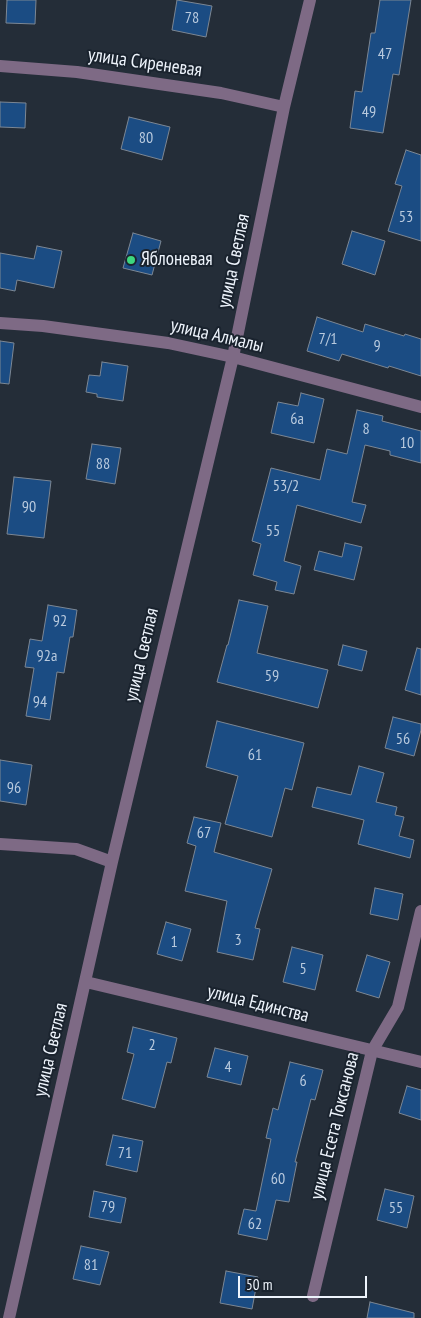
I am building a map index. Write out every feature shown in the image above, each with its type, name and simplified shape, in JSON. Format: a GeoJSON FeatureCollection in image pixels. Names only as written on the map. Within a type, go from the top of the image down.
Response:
{"type":"FeatureCollection","features":[{"type":"Feature","properties":{"kind":"street","name":"улица Светлая"},"geometry":{"type":"LineString","coordinates":[[9,1318],[112,862],[233,357],[284,107],[310,0]]}},
{"type":"Feature","properties":{"kind":"street","name":"улица Сиреневая"},"geometry":{"type":"LineString","coordinates":[[0,66],[77,72],[221,93],[284,107]]}},
{"type":"Feature","properties":{"kind":"street","name":"улица Алмалы"},"geometry":{"type":"LineString","coordinates":[[0,324],[43,326],[168,344],[233,357],[421,407]]}},
{"type":"Feature","properties":{"kind":"street"},"geometry":{"type":"LineString","coordinates":[[0,844],[76,849],[112,862]]}},
{"type":"Feature","properties":{"kind":"street","name":"улица Есета Токсанова"},"geometry":{"type":"LineString","coordinates":[[313,1296],[372,1051],[398,1007],[421,911]]}},
{"type":"Feature","properties":{"kind":"street","name":"улица Единства"},"geometry":{"type":"LineString","coordinates":[[86,982],[421,1062]]}},
{"type":"Feature","properties":{"kind":"building"},"geometry":{"type":"Polygon","coordinates":[[[7,0],[36,0],[35,24],[6,23],[7,0]]]}},
{"type":"Feature","properties":{"kind":"building"},"geometry":{"type":"Polygon","coordinates":[[[177,0],[212,6],[206,37],[172,30],[177,0]]]}},
{"type":"Feature","properties":{"kind":"building"},"geometry":{"type":"Polygon","coordinates":[[[380,0],[411,0],[399,75],[393,74],[383,133],[350,128],[355,91],[362,92],[371,33],[375,33],[380,0]]]}},
{"type":"Feature","properties":{"kind":"building"},"geometry":{"type":"Polygon","coordinates":[[[0,102],[26,103],[25,128],[0,127],[0,102]]]}},
{"type":"Feature","properties":{"kind":"building"},"geometry":{"type":"Polygon","coordinates":[[[129,117],[170,127],[162,160],[121,149],[129,117]]]}},
{"type":"Feature","properties":{"kind":"building"},"geometry":{"type":"Polygon","coordinates":[[[406,150],[421,155],[421,241],[388,231],[402,186],[395,184],[406,150]]]}},
{"type":"Feature","properties":{"kind":"building"},"geometry":{"type":"Polygon","coordinates":[[[352,231],[385,241],[375,275],[342,264],[352,231]]]}},
{"type":"Feature","properties":{"kind":"building"},"geometry":{"type":"Polygon","coordinates":[[[133,233],[161,241],[152,275],[123,268],[133,233]]]}},
{"type":"Feature","properties":{"kind":"building"},"geometry":{"type":"Polygon","coordinates":[[[37,246],[62,251],[54,288],[17,280],[15,291],[0,288],[0,253],[34,259],[37,246]]]}},
{"type":"Feature","properties":{"kind":"building"},"geometry":{"type":"Polygon","coordinates":[[[317,317],[363,332],[365,324],[404,336],[405,334],[421,339],[421,376],[342,354],[339,361],[307,351],[317,317]]]}},
{"type":"Feature","properties":{"kind":"building"},"geometry":{"type":"Polygon","coordinates":[[[0,341],[14,343],[9,384],[0,383],[0,341]]]}},
{"type":"Feature","properties":{"kind":"building"},"geometry":{"type":"Polygon","coordinates":[[[102,362],[128,366],[123,401],[97,397],[97,394],[86,392],[89,375],[100,376],[102,362]]]}},
{"type":"Feature","properties":{"kind":"building"},"geometry":{"type":"Polygon","coordinates":[[[301,393],[324,399],[314,443],[271,433],[278,402],[298,406],[301,393]]]}},
{"type":"Feature","properties":{"kind":"building"},"geometry":{"type":"Polygon","coordinates":[[[357,410],[383,416],[382,421],[421,431],[421,463],[390,455],[390,451],[365,445],[352,502],[366,505],[361,523],[297,505],[284,561],[301,566],[294,594],[275,590],[277,582],[253,575],[261,544],[252,541],[271,468],[320,480],[327,449],[347,454],[357,410]]]}},
{"type":"Feature","properties":{"kind":"building"},"geometry":{"type":"Polygon","coordinates":[[[92,444],[121,448],[115,484],[86,479],[92,444]]]}},
{"type":"Feature","properties":{"kind":"building"},"geometry":{"type":"Polygon","coordinates":[[[14,477],[51,481],[44,538],[7,534],[14,477]]]}},
{"type":"Feature","properties":{"kind":"building"},"geometry":{"type":"Polygon","coordinates":[[[345,543],[362,547],[354,580],[314,570],[319,551],[342,557],[345,543]]]}},
{"type":"Feature","properties":{"kind":"building"},"geometry":{"type":"Polygon","coordinates":[[[239,600],[268,606],[257,653],[328,670],[318,708],[217,682],[239,600]]]}},
{"type":"Feature","properties":{"kind":"building"},"geometry":{"type":"Polygon","coordinates":[[[48,605],[77,610],[73,637],[70,637],[64,673],[57,672],[50,720],[26,716],[34,668],[25,667],[30,639],[42,641],[48,605]]]}},
{"type":"Feature","properties":{"kind":"building"},"geometry":{"type":"Polygon","coordinates":[[[343,645],[367,651],[362,671],[338,665],[343,645]]]}},
{"type":"Feature","properties":{"kind":"building"},"geometry":{"type":"Polygon","coordinates":[[[417,648],[421,649],[421,695],[405,690],[417,648]]]}},
{"type":"Feature","properties":{"kind":"building"},"geometry":{"type":"Polygon","coordinates":[[[393,717],[421,724],[414,756],[385,748],[393,717]]]}},
{"type":"Feature","properties":{"kind":"building"},"geometry":{"type":"Polygon","coordinates":[[[217,721],[304,743],[292,790],[285,788],[272,837],[225,824],[238,776],[206,767],[217,721]]]}},
{"type":"Feature","properties":{"kind":"building"},"geometry":{"type":"Polygon","coordinates":[[[0,760],[32,765],[26,805],[0,801],[0,760]]]}},
{"type":"Feature","properties":{"kind":"building"},"geometry":{"type":"Polygon","coordinates":[[[359,766],[384,773],[376,802],[397,807],[395,815],[404,817],[399,836],[414,840],[410,858],[358,844],[364,820],[312,807],[317,787],[351,795],[359,766]]]}},
{"type":"Feature","properties":{"kind":"building"},"geometry":{"type":"Polygon","coordinates":[[[194,817],[221,823],[214,852],[272,869],[255,928],[260,929],[253,960],[217,952],[227,901],[185,891],[196,846],[187,843],[194,817]]]}},
{"type":"Feature","properties":{"kind":"building"},"geometry":{"type":"Polygon","coordinates":[[[375,888],[403,894],[398,920],[370,914],[375,888]]]}},
{"type":"Feature","properties":{"kind":"building"},"geometry":{"type":"Polygon","coordinates":[[[166,922],[191,929],[182,961],[157,954],[166,922]]]}},
{"type":"Feature","properties":{"kind":"building"},"geometry":{"type":"Polygon","coordinates":[[[292,947],[323,955],[315,990],[283,982],[292,947]]]}},
{"type":"Feature","properties":{"kind":"building"},"geometry":{"type":"Polygon","coordinates":[[[367,955],[390,962],[379,998],[356,991],[367,955]]]}},
{"type":"Feature","properties":{"kind":"building"},"geometry":{"type":"Polygon","coordinates":[[[133,1027],[177,1038],[171,1063],[167,1062],[155,1108],[122,1099],[134,1054],[127,1052],[133,1027]]]}},
{"type":"Feature","properties":{"kind":"building"},"geometry":{"type":"Polygon","coordinates":[[[215,1048],[248,1056],[241,1085],[207,1077],[215,1048]]]}},
{"type":"Feature","properties":{"kind":"building"},"geometry":{"type":"Polygon","coordinates":[[[290,1062],[323,1070],[315,1100],[311,1099],[295,1162],[297,1162],[289,1202],[276,1200],[267,1240],[238,1234],[244,1209],[256,1211],[271,1139],[266,1138],[273,1108],[278,1110],[290,1062]]]}},
{"type":"Feature","properties":{"kind":"building"},"geometry":{"type":"Polygon","coordinates":[[[407,1086],[421,1090],[421,1120],[399,1113],[407,1086]]]}},
{"type":"Feature","properties":{"kind":"building"},"geometry":{"type":"Polygon","coordinates":[[[113,1135],[143,1141],[137,1172],[106,1165],[113,1135]]]}},
{"type":"Feature","properties":{"kind":"building"},"geometry":{"type":"Polygon","coordinates":[[[385,1189],[414,1196],[407,1228],[377,1220],[385,1189]]]}},
{"type":"Feature","properties":{"kind":"building"},"geometry":{"type":"Polygon","coordinates":[[[94,1191],[126,1198],[121,1223],[89,1217],[94,1191]]]}},
{"type":"Feature","properties":{"kind":"building"},"geometry":{"type":"Polygon","coordinates":[[[81,1246],[109,1252],[100,1285],[73,1279],[81,1246]]]}},
{"type":"Feature","properties":{"kind":"building"},"geometry":{"type":"Polygon","coordinates":[[[226,1271],[258,1277],[252,1309],[220,1303],[226,1271]]]}},
{"type":"Feature","properties":{"kind":"building"},"geometry":{"type":"Polygon","coordinates":[[[370,1302],[414,1313],[414,1318],[367,1318],[370,1302]]]}},
{"type":"Feature","properties":{"kind":"place","name":"Яблоневая"},"geometry":{"type":"Point","coordinates":[131,260]}}]}
